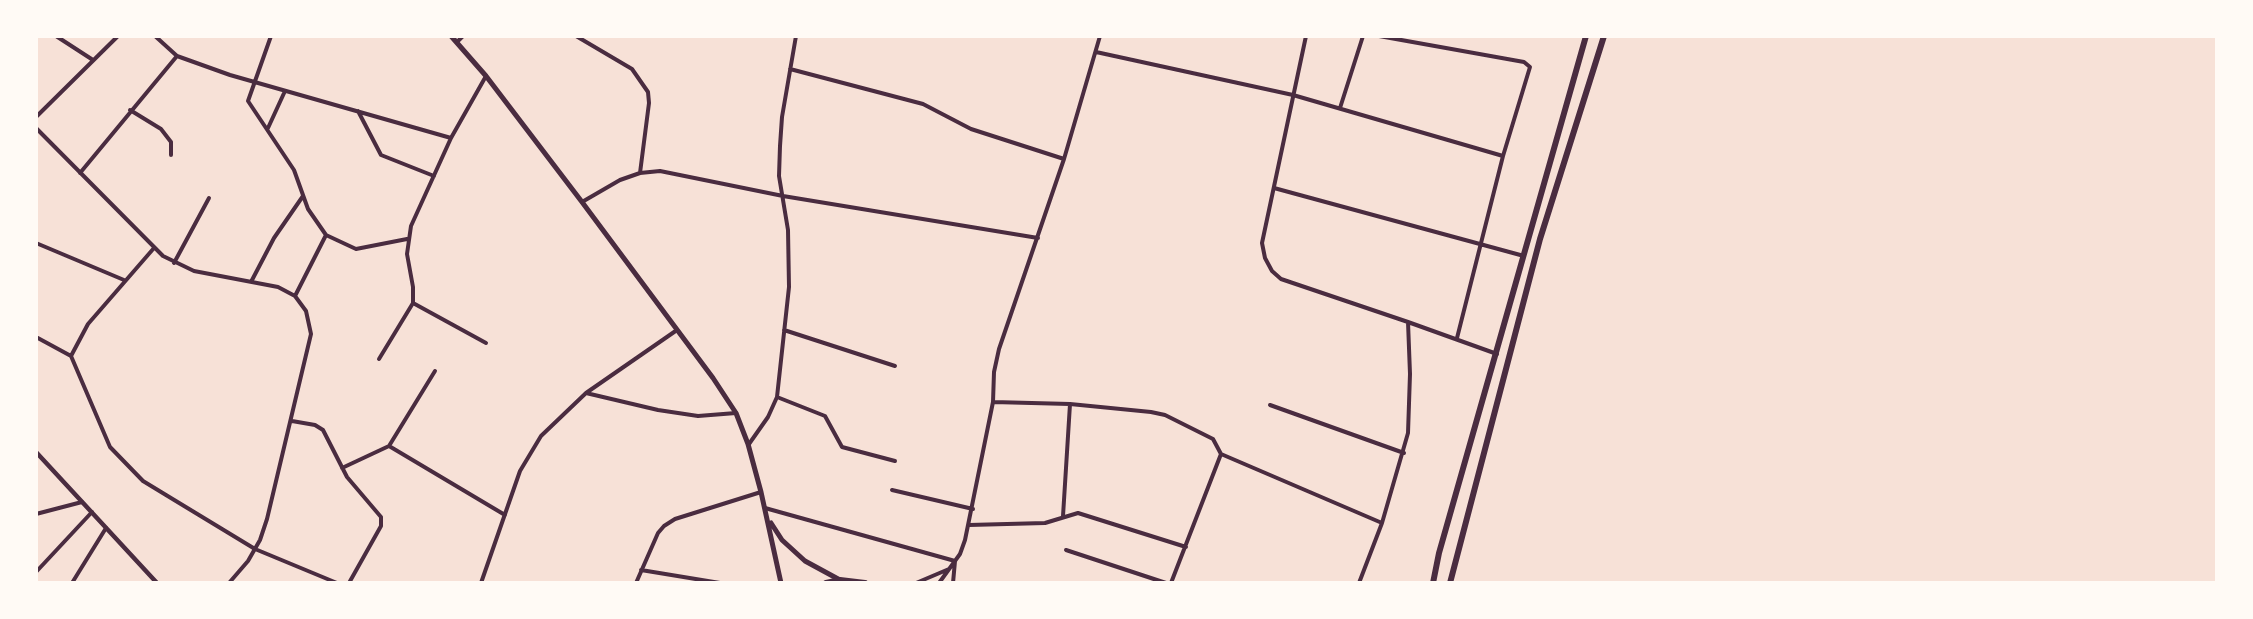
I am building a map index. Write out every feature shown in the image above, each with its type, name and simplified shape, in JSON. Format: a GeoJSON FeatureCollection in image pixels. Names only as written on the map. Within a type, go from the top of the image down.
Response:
{"type":"FeatureCollection","features":[{"type":"Feature","properties":{"kind":"main road"},"geometry":{"type":"LineString","coordinates":[[451,36],[486,76],[582,202],[736,413],[748,444],[761,492],[781,583]]}},
{"type":"Feature","properties":{"kind":"main road"},"geometry":{"type":"LineString","coordinates":[[1433,583],[1586,36]]}},
{"type":"Feature","properties":{"kind":"main road"},"geometry":{"type":"LineString","coordinates":[[1450,583],[1540,239],[1604,36]]}},
{"type":"Feature","properties":{"kind":"main road"},"geometry":{"type":"LineString","coordinates":[[767,516],[792,550],[805,561],[840,580]]}},
{"type":"Feature","properties":{"kind":"main road"},"geometry":{"type":"LineString","coordinates":[[826,583],[840,580],[865,583]]}},
{"type":"Feature","properties":{"kind":"street"},"geometry":{"type":"LineString","coordinates":[[56,36],[93,60]]}},
{"type":"Feature","properties":{"kind":"street"},"geometry":{"type":"LineString","coordinates":[[36,117],[118,36]]}},
{"type":"Feature","properties":{"kind":"street"},"geometry":{"type":"LineString","coordinates":[[155,36],[177,56],[285,91],[452,138]]}},
{"type":"Feature","properties":{"kind":"street"},"geometry":{"type":"LineString","coordinates":[[271,36],[253,81],[248,101],[294,170],[308,209],[326,235],[356,249],[407,239]]}},
{"type":"Feature","properties":{"kind":"street"},"geometry":{"type":"LineString","coordinates":[[457,42],[463,36]]}},
{"type":"Feature","properties":{"kind":"street"},"geometry":{"type":"LineString","coordinates":[[576,36],[632,69],[648,92],[649,103],[640,173]]}},
{"type":"Feature","properties":{"kind":"street"},"geometry":{"type":"LineString","coordinates":[[748,444],[764,424],[777,397],[789,286],[789,253],[779,176],[781,127],[796,36]]}},
{"type":"Feature","properties":{"kind":"street"},"geometry":{"type":"LineString","coordinates":[[939,583],[955,561],[969,525],[993,402],[994,372],[999,349],[1064,159],[1100,36]]}},
{"type":"Feature","properties":{"kind":"street"},"geometry":{"type":"LineString","coordinates":[[1306,36],[1262,251],[1276,276],[1497,354]]}},
{"type":"Feature","properties":{"kind":"street"},"geometry":{"type":"LineString","coordinates":[[1340,108],[1363,36]]}},
{"type":"Feature","properties":{"kind":"street"},"geometry":{"type":"LineString","coordinates":[[1379,36],[1524,62],[1530,67],[1503,156],[1457,338]]}},
{"type":"Feature","properties":{"kind":"street"},"geometry":{"type":"LineString","coordinates":[[1096,52],[1293,95],[1503,156]]}},
{"type":"Feature","properties":{"kind":"street"},"geometry":{"type":"LineString","coordinates":[[80,173],[177,56]]}},
{"type":"Feature","properties":{"kind":"street"},"geometry":{"type":"LineString","coordinates":[[790,69],[923,104],[971,129],[1064,159]]}},
{"type":"Feature","properties":{"kind":"street"},"geometry":{"type":"LineString","coordinates":[[379,359],[413,303],[407,239],[452,138],[486,76]]}},
{"type":"Feature","properties":{"kind":"street"},"geometry":{"type":"LineString","coordinates":[[268,129],[285,91]]}},
{"type":"Feature","properties":{"kind":"street"},"geometry":{"type":"LineString","coordinates":[[130,110],[161,129],[171,142],[171,155]]}},
{"type":"Feature","properties":{"kind":"street"},"geometry":{"type":"LineString","coordinates":[[358,111],[381,155],[434,176]]}},
{"type":"Feature","properties":{"kind":"street"},"geometry":{"type":"LineString","coordinates":[[36,128],[154,248],[174,263],[194,272],[278,287],[295,296],[306,311],[311,334],[267,519],[255,549],[229,583]]}},
{"type":"Feature","properties":{"kind":"street"},"geometry":{"type":"LineString","coordinates":[[582,202],[614,183],[640,173],[670,172],[783,196],[1038,238]]}},
{"type":"Feature","properties":{"kind":"street"},"geometry":{"type":"LineString","coordinates":[[1274,188],[1524,256]]}},
{"type":"Feature","properties":{"kind":"street"},"geometry":{"type":"LineString","coordinates":[[251,282],[274,238],[303,195]]}},
{"type":"Feature","properties":{"kind":"street"},"geometry":{"type":"LineString","coordinates":[[174,263],[209,198]]}},
{"type":"Feature","properties":{"kind":"street"},"geometry":{"type":"LineString","coordinates":[[295,296],[326,235]]}},
{"type":"Feature","properties":{"kind":"street"},"geometry":{"type":"LineString","coordinates":[[36,243],[124,280]]}},
{"type":"Feature","properties":{"kind":"street"},"geometry":{"type":"LineString","coordinates":[[71,356],[88,324],[154,248]]}},
{"type":"Feature","properties":{"kind":"street"},"geometry":{"type":"LineString","coordinates":[[413,303],[486,343]]}},
{"type":"Feature","properties":{"kind":"street"},"geometry":{"type":"LineString","coordinates":[[1359,583],[1382,523],[1404,453],[1410,407],[1408,322]]}},
{"type":"Feature","properties":{"kind":"street"},"geometry":{"type":"LineString","coordinates":[[482,583],[520,471],[535,445],[562,414],[586,393],[677,330]]}},
{"type":"Feature","properties":{"kind":"street"},"geometry":{"type":"LineString","coordinates":[[784,330],[895,366]]}},
{"type":"Feature","properties":{"kind":"street"},"geometry":{"type":"LineString","coordinates":[[36,337],[71,356],[111,447],[126,466],[143,481],[255,549],[337,583]]}},
{"type":"Feature","properties":{"kind":"street"},"geometry":{"type":"LineString","coordinates":[[342,468],[389,446],[435,371]]}},
{"type":"Feature","properties":{"kind":"street"},"geometry":{"type":"LineString","coordinates":[[586,393],[658,410],[698,416],[736,413]]}},
{"type":"Feature","properties":{"kind":"street"},"geometry":{"type":"LineString","coordinates":[[777,397],[825,416],[842,447],[895,461]]}},
{"type":"Feature","properties":{"kind":"street"},"geometry":{"type":"LineString","coordinates":[[993,402],[1070,404],[1165,415],[1207,434],[1213,439],[1221,454],[1382,523]]}},
{"type":"Feature","properties":{"kind":"street"},"geometry":{"type":"LineString","coordinates":[[1063,516],[1070,404]]}},
{"type":"Feature","properties":{"kind":"street"},"geometry":{"type":"LineString","coordinates":[[1270,405],[1404,453]]}},
{"type":"Feature","properties":{"kind":"street"},"geometry":{"type":"LineString","coordinates":[[292,421],[315,425],[323,430],[342,468],[379,513],[382,522],[349,583]]}},
{"type":"Feature","properties":{"kind":"street"},"geometry":{"type":"LineString","coordinates":[[389,446],[505,515]]}},
{"type":"Feature","properties":{"kind":"street"},"geometry":{"type":"LineString","coordinates":[[36,452],[157,583]]}},
{"type":"Feature","properties":{"kind":"street"},"geometry":{"type":"LineString","coordinates":[[1171,583],[1221,454]]}},
{"type":"Feature","properties":{"kind":"street"},"geometry":{"type":"LineString","coordinates":[[892,490],[973,509]]}},
{"type":"Feature","properties":{"kind":"street"},"geometry":{"type":"LineString","coordinates":[[636,583],[664,526],[675,519],[761,492]]}},
{"type":"Feature","properties":{"kind":"street"},"geometry":{"type":"LineString","coordinates":[[36,514],[83,502]]}},
{"type":"Feature","properties":{"kind":"street"},"geometry":{"type":"LineString","coordinates":[[765,508],[955,561]]}},
{"type":"Feature","properties":{"kind":"street"},"geometry":{"type":"LineString","coordinates":[[36,572],[92,512]]}},
{"type":"Feature","properties":{"kind":"street"},"geometry":{"type":"LineString","coordinates":[[969,525],[1046,524],[1063,516],[1078,513],[1186,547]]}},
{"type":"Feature","properties":{"kind":"street"},"geometry":{"type":"LineString","coordinates":[[72,583],[106,528]]}},
{"type":"Feature","properties":{"kind":"street"},"geometry":{"type":"LineString","coordinates":[[1066,550],[1166,583]]}},
{"type":"Feature","properties":{"kind":"street"},"geometry":{"type":"LineString","coordinates":[[953,583],[955,561]]}},
{"type":"Feature","properties":{"kind":"street"},"geometry":{"type":"LineString","coordinates":[[916,583],[950,569]]}},
{"type":"Feature","properties":{"kind":"street"},"geometry":{"type":"LineString","coordinates":[[641,570],[720,583]]}}]}
